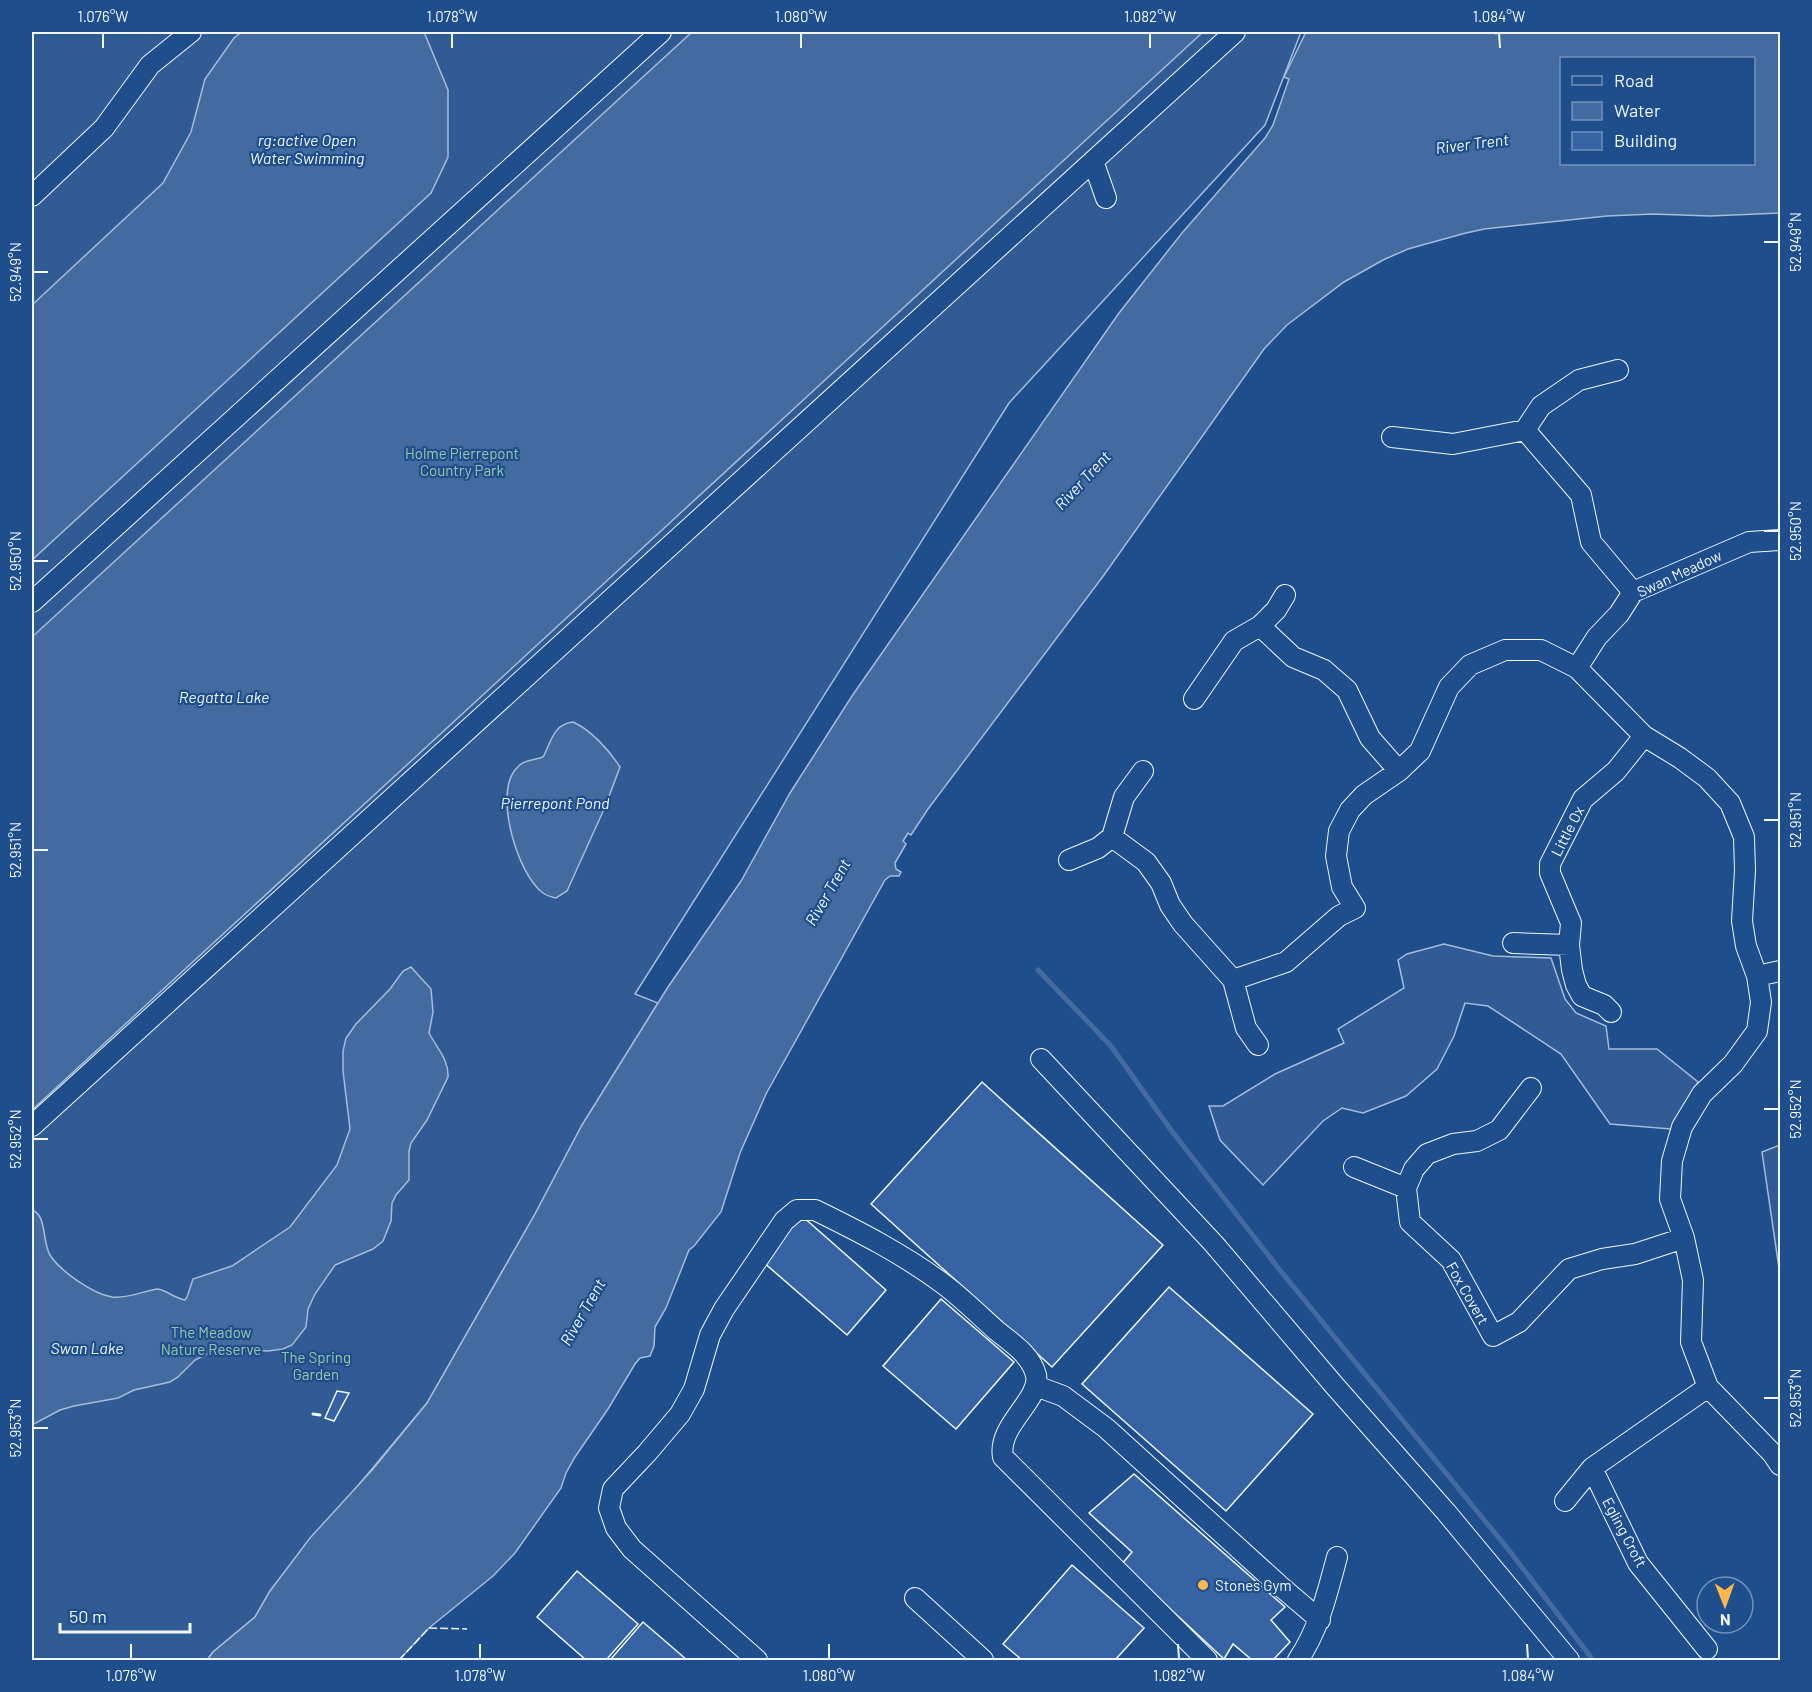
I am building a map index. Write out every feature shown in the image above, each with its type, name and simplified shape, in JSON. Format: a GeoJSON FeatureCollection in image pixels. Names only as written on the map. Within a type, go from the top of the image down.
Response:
{"type":"FeatureCollection","features":[{"type":"Feature","properties":{"kind":"street"},"geometry":{"type":"LineString","coordinates":[[32,196],[104,128],[150,65],[191,32]]}},
{"type":"Feature","properties":{"kind":"street"},"geometry":{"type":"LineString","coordinates":[[32,602],[661,32]]}},
{"type":"Feature","properties":{"kind":"street"},"geometry":{"type":"LineString","coordinates":[[32,1126],[1235,32]]}},
{"type":"Feature","properties":{"kind":"street"},"geometry":{"type":"LineString","coordinates":[[1093,161],[1106,198]]}},
{"type":"Feature","properties":{"kind":"street"},"geometry":{"type":"LineString","coordinates":[[1392,437],[1453,444],[1526,430],[1541,406],[1579,380],[1608,367]]}},
{"type":"Feature","properties":{"kind":"street"},"geometry":{"type":"LineString","coordinates":[[1526,430],[1581,495],[1591,542],[1633,592]]}},
{"type":"Feature","properties":{"kind":"street","name":"Swan Meadow"},"geometry":{"type":"LineString","coordinates":[[1577,668],[1597,637],[1619,614],[1633,592],[1749,542],[1780,540]]}},
{"type":"Feature","properties":{"kind":"street"},"geometry":{"type":"LineString","coordinates":[[1194,699],[1234,641],[1260,626],[1276,610],[1285,595]]}},
{"type":"Feature","properties":{"kind":"street"},"geometry":{"type":"LineString","coordinates":[[1260,626],[1293,657],[1324,670],[1347,690],[1370,738],[1399,771]]}},
{"type":"Feature","properties":{"kind":"street"},"geometry":{"type":"LineString","coordinates":[[1233,980],[1286,962],[1339,916],[1355,908],[1342,887],[1336,856],[1339,831],[1350,810],[1364,795],[1399,771],[1420,750],[1449,687],[1470,665],[1505,650],[1541,650],[1577,668],[1644,736],[1707,778],[1730,803],[1744,837],[1742,921],[1746,946],[1757,976],[1761,1002],[1757,1031],[1733,1064],[1702,1094],[1682,1127],[1672,1161],[1670,1199],[1684,1238],[1693,1280],[1691,1342],[1708,1387],[1772,1453],[1780,1465]]}},
{"type":"Feature","properties":{"kind":"street","name":"Little Ox"},"geometry":{"type":"LineString","coordinates":[[1611,1012],[1604,1005],[1582,996],[1576,985],[1569,945],[1571,923],[1550,873],[1550,864],[1583,799],[1616,771],[1644,736]]}},
{"type":"Feature","properties":{"kind":"street"},"geometry":{"type":"LineString","coordinates":[[1069,860],[1098,848],[1112,837],[1124,797],[1143,771]]}},
{"type":"Feature","properties":{"kind":"street"},"geometry":{"type":"LineString","coordinates":[[1112,837],[1146,862],[1161,883],[1170,905],[1183,924],[1233,980],[1246,1028],[1258,1045]]}},
{"type":"Feature","properties":{"kind":"street"},"geometry":{"type":"LineString","coordinates":[[1513,943],[1569,945]]}},
{"type":"Feature","properties":{"kind":"street"},"geometry":{"type":"LineString","coordinates":[[1757,976],[1780,971]]}},
{"type":"Feature","properties":{"kind":"street"},"geometry":{"type":"LineString","coordinates":[[1041,1059],[1214,1244],[1446,1512],[1569,1660]]}},
{"type":"Feature","properties":{"kind":"street"},"geometry":{"type":"LineString","coordinates":[[1354,1167],[1406,1188],[1414,1169],[1427,1154],[1454,1144],[1477,1141],[1499,1130],[1531,1088]]}},
{"type":"Feature","properties":{"kind":"street","name":"Fox Covert"},"geometry":{"type":"LineString","coordinates":[[1406,1188],[1410,1222],[1451,1260],[1493,1336],[1519,1322],[1569,1269],[1602,1259],[1635,1254],[1684,1238]]}},
{"type":"Feature","properties":{"kind":"street"},"geometry":{"type":"LineString","coordinates":[[757,1660],[632,1549],[616,1528],[609,1508],[613,1489],[680,1414],[694,1389],[710,1335],[724,1309],[784,1221],[797,1210],[815,1210],[925,1271],[944,1284],[1027,1356],[1036,1375],[1036,1386],[1004,1438],[1001,1449],[1003,1457],[1207,1660]]}},
{"type":"Feature","properties":{"kind":"street"},"geometry":{"type":"LineString","coordinates":[[1036,1386],[1063,1396],[1098,1421],[1278,1585],[1320,1620]]}},
{"type":"Feature","properties":{"kind":"street"},"geometry":{"type":"LineString","coordinates":[[1565,1501],[1592,1468],[1708,1387]]}},
{"type":"Feature","properties":{"kind":"street","name":"Egling Croft"},"geometry":{"type":"LineString","coordinates":[[1592,1468],[1638,1563],[1707,1649]]}},
{"type":"Feature","properties":{"kind":"street"},"geometry":{"type":"LineString","coordinates":[[1298,1660],[1311,1641],[1320,1620],[1337,1557]]}},
{"type":"Feature","properties":{"kind":"street"},"geometry":{"type":"LineString","coordinates":[[915,1598],[982,1660]]}},
{"type":"Feature","properties":{"kind":"shaded area","name":"Holme Pierrepont Country Park"},"geometry":{"type":"Polygon","coordinates":[[[32,32],[1301,32],[1265,125],[1009,403],[635,994],[658,1003],[582,1125],[535,1214],[427,1403],[270,1591],[255,1617],[213,1652],[207,1660],[32,1660],[32,32]]]}},
{"type":"Feature","properties":{"kind":"shaded area"},"geometry":{"type":"Polygon","coordinates":[[[1444,944],[1493,956],[1551,958],[1565,999],[1576,1013],[1606,1026],[1609,1049],[1657,1049],[1698,1082],[1671,1129],[1610,1124],[1561,1054],[1488,1006],[1465,1003],[1454,1036],[1437,1069],[1406,1096],[1363,1113],[1342,1108],[1323,1121],[1263,1185],[1220,1140],[1209,1106],[1223,1106],[1275,1074],[1344,1043],[1338,1029],[1404,988],[1398,960],[1407,954],[1444,944]]]}},
{"type":"Feature","properties":{"kind":"shaded area"},"geometry":{"type":"Polygon","coordinates":[[[1780,1145],[1780,1275],[1762,1152],[1780,1145]]]}},
{"type":"Feature","properties":{"kind":"water","name":"rg:active Open Water Swimming"},"geometry":{"type":"Polygon","coordinates":[[[242,32],[424,32],[448,90],[448,157],[431,193],[32,560],[32,305],[163,183],[191,132],[205,79],[234,38],[242,32]]]}},
{"type":"Feature","properties":{"kind":"water","name":"Regatta Lake"},"geometry":{"type":"Polygon","coordinates":[[[692,32],[1203,32],[32,1110],[32,637],[692,32]]]}},
{"type":"Feature","properties":{"kind":"water","name":"River Trent"},"geometry":{"type":"Polygon","coordinates":[[[1306,32],[1494,32],[1496,34],[1499,32],[1780,32],[1780,213],[1607,216],[1484,229],[1408,249],[1383,260],[1344,282],[1287,325],[1264,349],[1104,575],[928,809],[911,835],[908,833],[903,841],[906,844],[895,863],[896,869],[901,872],[899,876],[890,876],[885,880],[766,1094],[740,1153],[721,1212],[689,1250],[666,1308],[655,1327],[654,1346],[650,1356],[640,1358],[635,1364],[575,1457],[561,1488],[515,1553],[493,1576],[429,1628],[399,1660],[207,1660],[213,1652],[255,1617],[270,1591],[310,1538],[373,1469],[427,1403],[535,1214],[582,1125],[668,987],[741,881],[790,793],[852,696],[1119,313],[1182,233],[1265,138],[1273,125],[1289,79],[1284,77],[1306,32]]]}},
{"type":"Feature","properties":{"kind":"water","name":"Pierrepont Pond"},"geometry":{"type":"Polygon","coordinates":[[[573,722],[599,741],[620,767],[605,807],[567,891],[556,898],[543,893],[525,870],[512,834],[507,798],[509,782],[518,766],[543,757],[557,730],[573,722]]]}},
{"type":"Feature","properties":{"kind":"water","name":"Swan Lake"},"geometry":{"type":"Polygon","coordinates":[[[411,967],[431,989],[433,1012],[429,1033],[445,1060],[448,1077],[427,1120],[411,1143],[409,1180],[392,1203],[391,1221],[383,1241],[373,1249],[335,1265],[315,1294],[308,1309],[306,1327],[292,1345],[268,1351],[211,1352],[195,1360],[170,1382],[134,1390],[118,1398],[60,1410],[32,1425],[32,1210],[40,1217],[50,1255],[69,1275],[87,1287],[112,1297],[129,1296],[158,1289],[185,1300],[193,1279],[232,1266],[290,1227],[337,1165],[350,1129],[343,1071],[343,1051],[346,1038],[403,971],[411,967]]]}},
{"type":"Feature","properties":{"kind":"building"},"geometry":{"type":"Polygon","coordinates":[[[982,1082],[1163,1245],[1052,1367],[871,1204],[982,1082]]]}},
{"type":"Feature","properties":{"kind":"building"},"geometry":{"type":"Polygon","coordinates":[[[802,1216],[886,1290],[847,1335],[762,1261],[802,1216]]]}},
{"type":"Feature","properties":{"kind":"building"},"geometry":{"type":"Polygon","coordinates":[[[1169,1287],[1313,1414],[1226,1511],[1082,1384],[1169,1287]]]}},
{"type":"Feature","properties":{"kind":"building"},"geometry":{"type":"Polygon","coordinates":[[[941,1299],[1014,1362],[956,1429],[883,1366],[941,1299]]]}},
{"type":"Feature","properties":{"kind":"building"},"geometry":{"type":"Polygon","coordinates":[[[337,1391],[349,1393],[334,1421],[325,1418],[337,1391]]]}},
{"type":"Feature","properties":{"kind":"building","name":"Stones Gym"},"geometry":{"type":"Polygon","coordinates":[[[1134,1474],[1285,1607],[1271,1620],[1290,1642],[1273,1660],[1252,1660],[1233,1644],[1224,1659],[1122,1564],[1132,1552],[1089,1513],[1134,1474]]]}},
{"type":"Feature","properties":{"kind":"building"},"geometry":{"type":"Polygon","coordinates":[[[1072,1565],[1144,1628],[1115,1660],[1022,1660],[1003,1644],[1072,1565]]]}},
{"type":"Feature","properties":{"kind":"building"},"geometry":{"type":"Polygon","coordinates":[[[577,1571],[638,1624],[606,1660],[586,1660],[537,1617],[577,1571]]]}},
{"type":"Feature","properties":{"kind":"building"},"geometry":{"type":"Polygon","coordinates":[[[643,1622],[687,1660],[610,1660],[643,1622]]]}},
{"type":"Feature","properties":{"kind":"waterway"},"geometry":{"type":"LineString","coordinates":[[1038,970],[1111,1046],[1171,1130],[1279,1269],[1508,1549],[1593,1660]]}},
{"type":"Feature","properties":{"kind":"fence"},"geometry":{"type":"LineString","coordinates":[[399,1660],[429,1628],[467,1629]]}},
{"type":"Feature","properties":{"kind":"wall"},"geometry":{"type":"LineString","coordinates":[[313,1414],[320,1415]]}},
{"type":"Feature","properties":{"kind":"place","name":"Stones Gym"},"geometry":{"type":"Point","coordinates":[1203,1585]}},
{"type":"Feature","properties":{"kind":"park label","name":"The Meadow Nature Reserve"},"geometry":{"type":"Point","coordinates":[211,1340]}},
{"type":"Feature","properties":{"kind":"park label","name":"The Spring Garden"},"geometry":{"type":"Point","coordinates":[316,1366]}}]}
